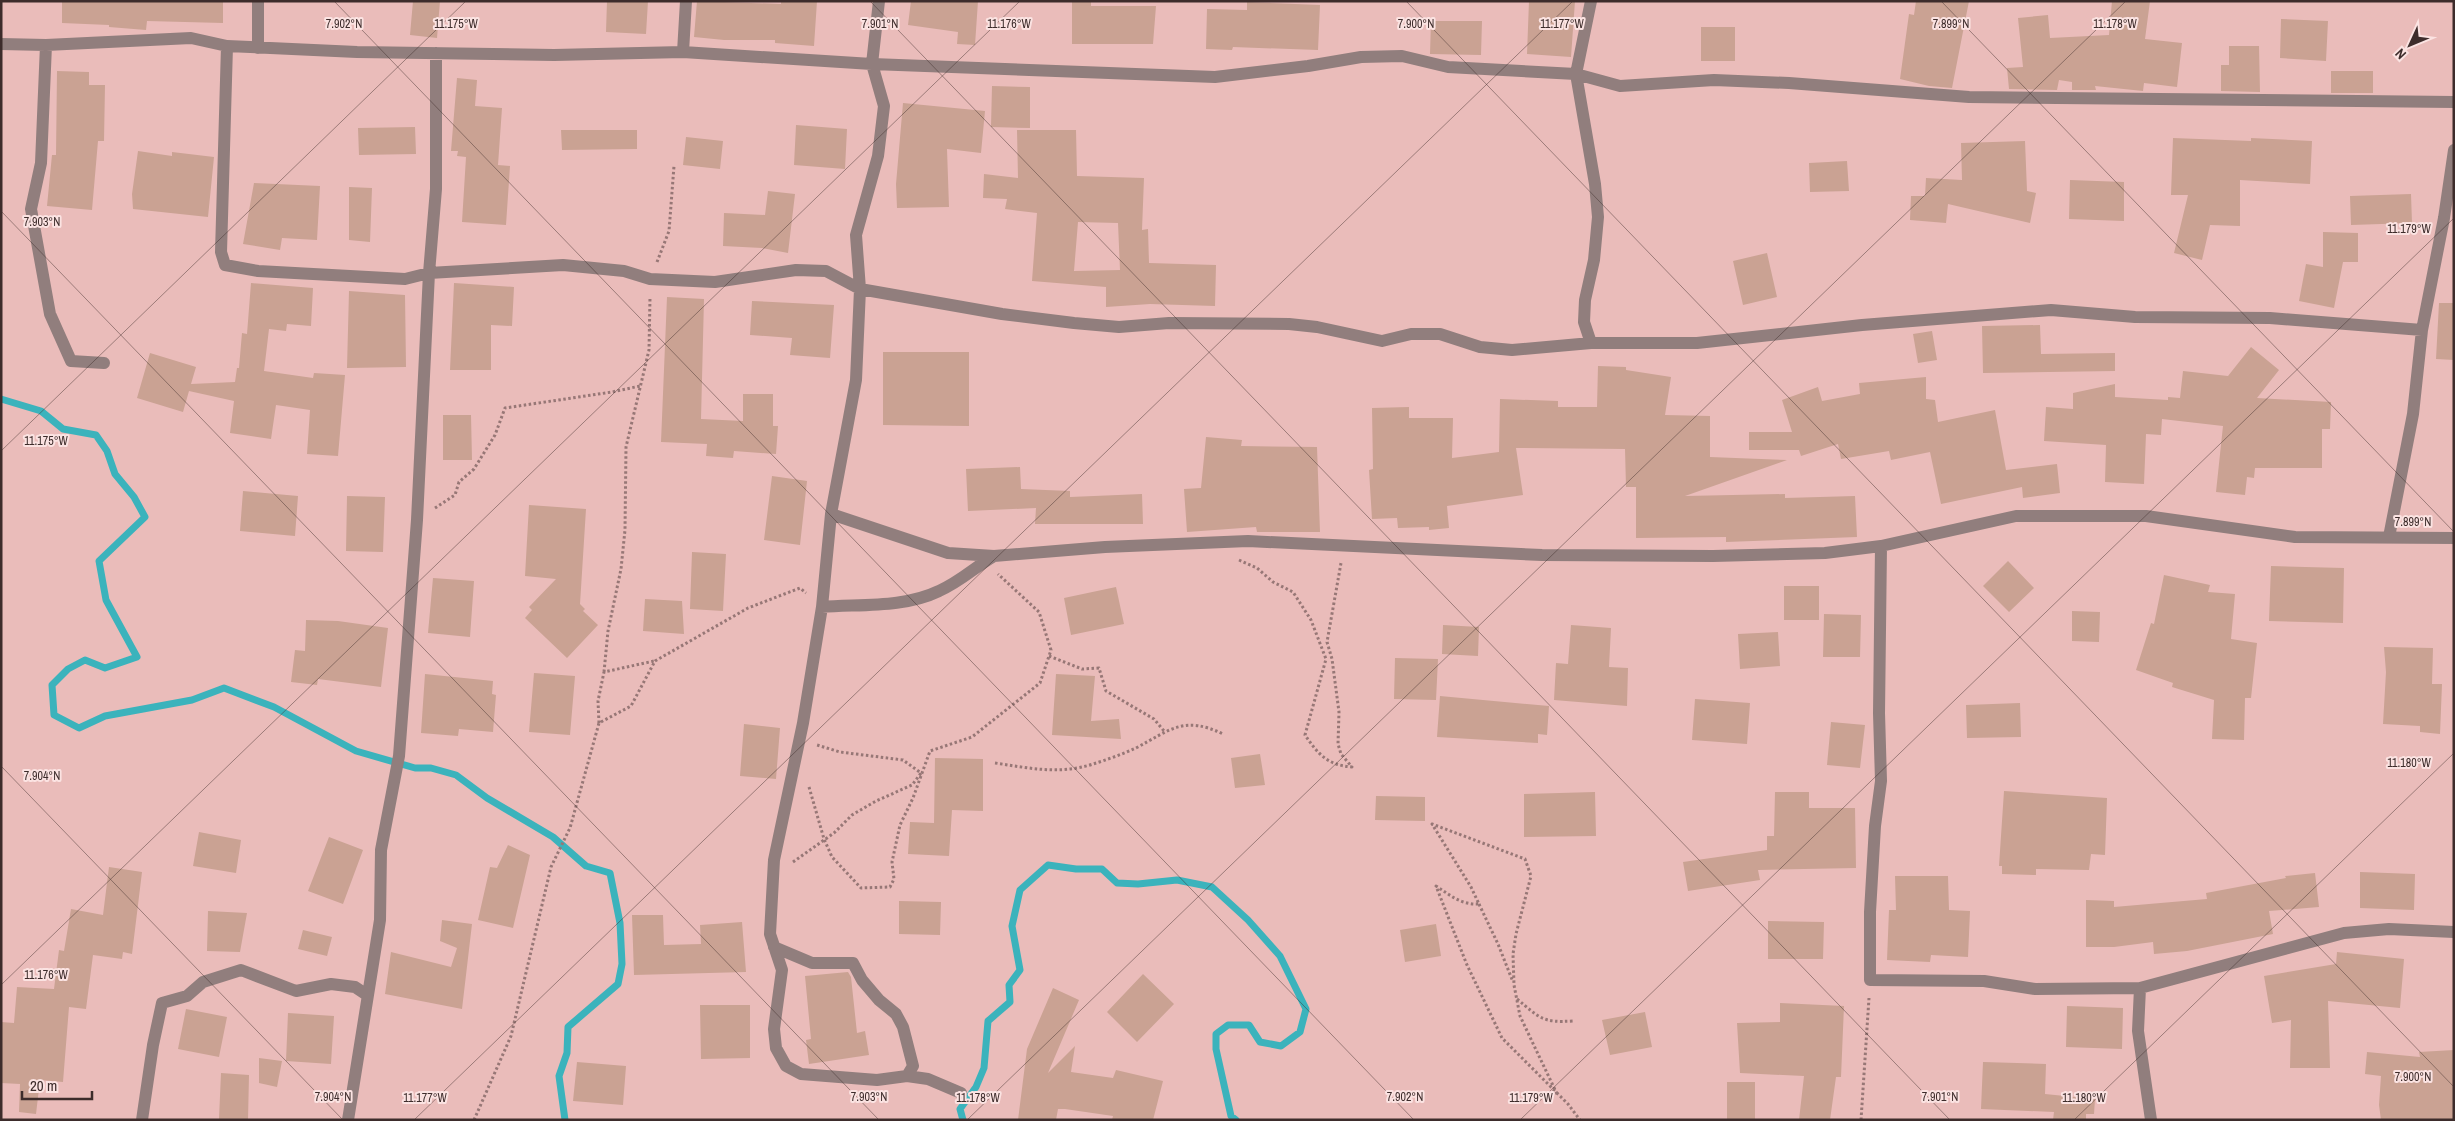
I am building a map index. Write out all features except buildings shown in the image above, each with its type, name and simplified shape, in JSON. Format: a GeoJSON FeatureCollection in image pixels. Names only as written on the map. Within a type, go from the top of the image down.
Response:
{"type":"FeatureCollection","features":[{"type":"Feature","properties":{"kind":"street"},"geometry":{"type":"LineString","coordinates":[[258,1],[258,48]]}},
{"type":"Feature","properties":{"kind":"street"},"geometry":{"type":"LineString","coordinates":[[683,52],[686,1]]}},
{"type":"Feature","properties":{"kind":"street"},"geometry":{"type":"LineString","coordinates":[[879,1],[872,64],[884,106],[878,156],[856,235],[860,289],[856,380],[831,514],[822,606],[800,739],[774,860],[770,934],[782,970],[774,1029],[776,1048],[786,1066],[801,1074],[877,1080],[907,1076],[928,1079],[961,1093]]}},
{"type":"Feature","properties":{"kind":"street"},"geometry":{"type":"LineString","coordinates":[[1591,1],[1576,74],[1595,184],[1598,217],[1594,260],[1585,300],[1584,322],[1591,343]]}},
{"type":"Feature","properties":{"kind":"street"},"geometry":{"type":"LineString","coordinates":[[1,44],[46,45],[191,38],[227,46],[357,52],[683,52],[872,64],[1215,76],[1308,66],[1361,57],[1402,56],[1448,67],[1576,74],[1620,86],[1714,80],[1969,97],[2454,102]]}},
{"type":"Feature","properties":{"kind":"street"},"geometry":{"type":"LineString","coordinates":[[46,45],[41,163],[31,209],[50,314],[71,361],[104,364]]}},
{"type":"Feature","properties":{"kind":"street"},"geometry":{"type":"LineString","coordinates":[[227,46],[221,252],[225,265],[258,271],[405,279],[428,273],[563,265],[624,271],[650,280],[715,282],[796,270],[826,271],[860,289],[1002,314],[1110,326],[1168,322],[1289,324],[1317,327],[1382,341],[1411,334],[1440,334],[1480,347],[1512,350],[1591,343],[1697,343],[1862,325],[2051,310],[2135,316],[2270,318],[2422,330]]}},
{"type":"Feature","properties":{"kind":"street"},"geometry":{"type":"LineString","coordinates":[[348,1120],[380,920],[381,850],[400,756],[417,520],[428,273],[436,189],[436,53]]}},
{"type":"Feature","properties":{"kind":"street"},"geometry":{"type":"LineString","coordinates":[[2389,537],[2413,414],[2422,330],[2444,218],[2454,150]]}},
{"type":"Feature","properties":{"kind":"street"},"geometry":{"type":"LineString","coordinates":[[831,514],[948,553],[990,558],[1105,546],[1248,541],[1542,556],[1694,556],[1825,553],[1881,546],[2016,516],[2146,516],[2295,537],[2454,538]]}},
{"type":"Feature","properties":{"kind":"street"},"geometry":{"type":"LineString","coordinates":[[1881,546],[1880,713],[1882,781],[1875,826],[1870,912],[1870,980],[1984,981],[2035,989],[2140,988],[2344,933],[2389,929],[2454,932]]}},
{"type":"Feature","properties":{"kind":"street"},"geometry":{"type":"LineString","coordinates":[[822,606],[914,601],[948,587],[971,574],[990,558]]}},
{"type":"Feature","properties":{"kind":"street"},"geometry":{"type":"LineString","coordinates":[[774,947],[812,963],[853,964],[862,980],[879,1000],[896,1014],[903,1027],[913,1066],[907,1076]]}},
{"type":"Feature","properties":{"kind":"street"},"geometry":{"type":"LineString","coordinates":[[142,1120],[153,1044],[162,1003],[186,996],[203,982],[241,970],[296,991],[331,984],[355,987],[367,995]]}},
{"type":"Feature","properties":{"kind":"street"},"geometry":{"type":"LineString","coordinates":[[2140,988],[2138,1031],[2151,1120]]}},
{"type":"Feature","properties":{"kind":"path"},"geometry":{"type":"LineString","coordinates":[[474,1120],[511,1036],[551,867],[570,828],[599,723],[598,701],[604,672],[608,631],[621,569],[625,530],[626,447],[649,350],[650,280],[669,230],[674,166]]}},
{"type":"Feature","properties":{"kind":"path"},"geometry":{"type":"LineString","coordinates":[[417,520],[455,495],[459,482],[474,469],[495,435],[505,408],[640,386]]}},
{"type":"Feature","properties":{"kind":"path"},"geometry":{"type":"LineString","coordinates":[[1222,542],[1227,554],[1258,568],[1273,582],[1294,592],[1311,620],[1326,659],[1305,735],[1319,756],[1341,766],[1352,767],[1341,754],[1338,744],[1338,712],[1332,659],[1327,642],[1344,546]]}},
{"type":"Feature","properties":{"kind":"path"},"geometry":{"type":"LineString","coordinates":[[809,784],[824,839],[832,857],[861,888],[890,887],[894,880],[892,862],[900,825],[930,751],[972,737],[1040,683],[1051,650],[1039,612],[993,570],[990,558]]}},
{"type":"Feature","properties":{"kind":"path"},"geometry":{"type":"LineString","coordinates":[[604,672],[655,661],[748,608],[800,588],[822,606]]}},
{"type":"Feature","properties":{"kind":"path"},"geometry":{"type":"LineString","coordinates":[[1049,656],[1082,669],[1099,668],[1106,691],[1154,719],[1164,732]]}},
{"type":"Feature","properties":{"kind":"path"},"geometry":{"type":"LineString","coordinates":[[599,723],[632,706],[655,661]]}},
{"type":"Feature","properties":{"kind":"path"},"geometry":{"type":"LineString","coordinates":[[995,763],[1059,771],[1094,764],[1134,749],[1177,726],[1205,725],[1223,734]]}},
{"type":"Feature","properties":{"kind":"path"},"geometry":{"type":"LineString","coordinates":[[800,739],[840,752],[903,760],[921,773]]}},
{"type":"Feature","properties":{"kind":"path"},"geometry":{"type":"LineString","coordinates":[[773,878],[834,832],[852,815],[876,801],[912,785],[921,773]]}},
{"type":"Feature","properties":{"kind":"path"},"geometry":{"type":"LineString","coordinates":[[1514,985],[1498,944],[1471,887],[1432,824],[1525,859],[1531,876],[1516,934],[1513,954],[1514,985],[1520,1016],[1557,1094]]}},
{"type":"Feature","properties":{"kind":"path"},"geometry":{"type":"LineString","coordinates":[[1479,904],[1470,904],[1456,900],[1436,886],[1463,956],[1502,1038],[1580,1120]]}},
{"type":"Feature","properties":{"kind":"path"},"geometry":{"type":"LineString","coordinates":[[1861,1120],[1870,980]]}},
{"type":"Feature","properties":{"kind":"path"},"geometry":{"type":"LineString","coordinates":[[1516,999],[1535,1015],[1551,1022],[1573,1021]]}},
{"type":"Feature","properties":{"kind":"waterway"},"geometry":{"type":"LineString","coordinates":[[1,399],[41,411],[63,429],[96,435],[107,451],[115,474],[134,497],[145,517],[99,561],[106,600],[137,657],[105,668],[85,660],[68,669],[52,685],[54,715],[79,728],[105,716],[192,700],[224,688],[274,707],[356,751],[415,768],[431,768],[456,775],[487,798],[553,837],[586,866],[610,873],[620,923],[622,964],[618,984],[568,1027],[567,1053],[559,1076],[565,1120]]}},
{"type":"Feature","properties":{"kind":"waterway"},"geometry":{"type":"LineString","coordinates":[[963,1120],[960,1109],[976,1087],[984,1068],[988,1021],[1010,1002],[1009,985],[1020,970],[1012,926],[1020,890],[1048,865],[1076,869],[1102,869],[1117,883],[1138,884],[1177,880],[1212,887],[1248,920],[1280,956],[1306,1009],[1300,1032],[1281,1046],[1260,1042],[1249,1025],[1228,1025],[1216,1034],[1216,1049],[1231,1116],[1236,1120]]}}]}
